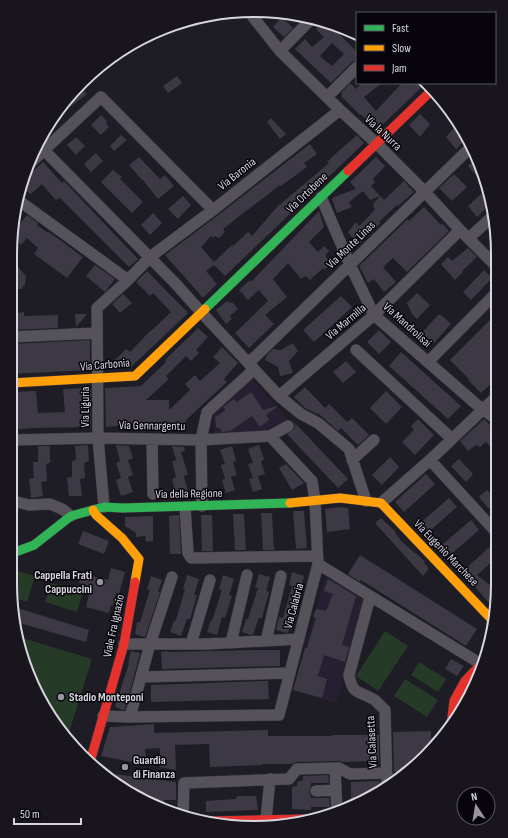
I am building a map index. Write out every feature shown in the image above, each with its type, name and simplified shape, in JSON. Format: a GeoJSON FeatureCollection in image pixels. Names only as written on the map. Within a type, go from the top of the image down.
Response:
{"type":"FeatureCollection","features":[{"type":"Feature","properties":{"kind":"street","name":"Via la Nurra"},"geometry":{"type":"LineString","coordinates":[[252,17],[280,51],[377,144],[491,261]]}},
{"type":"Feature","properties":{"kind":"street"},"geometry":{"type":"LineString","coordinates":[[280,51],[307,23]]}},
{"type":"Feature","properties":{"kind":"street"},"geometry":{"type":"LineString","coordinates":[[327,97],[356,68]]}},
{"type":"Feature","properties":{"kind":"street","name":"Via Ortobene"},"geometry":{"type":"LineString","coordinates":[[201,312],[428,94]]}},
{"type":"Feature","properties":{"kind":"street"},"geometry":{"type":"LineString","coordinates":[[43,145],[101,97],[212,210]]}},
{"type":"Feature","properties":{"kind":"street","name":"Via Baronia"},"geometry":{"type":"LineString","coordinates":[[150,257],[340,110]]}},
{"type":"Feature","properties":{"kind":"street"},"geometry":{"type":"LineString","coordinates":[[42,148],[175,283],[278,396],[301,414],[318,423],[349,449],[366,500]]}},
{"type":"Feature","properties":{"kind":"street","name":"Via Monte Linas"},"geometry":{"type":"LineString","coordinates":[[250,366],[255,357],[468,150]]}},
{"type":"Feature","properties":{"kind":"street","name":"Via Mandrolisai"},"geometry":{"type":"LineString","coordinates":[[321,196],[374,315],[491,416]]}},
{"type":"Feature","properties":{"kind":"street"},"geometry":{"type":"LineString","coordinates":[[23,204],[128,280]]}},
{"type":"Feature","properties":{"kind":"street"},"geometry":{"type":"LineString","coordinates":[[469,238],[488,220]]}},
{"type":"Feature","properties":{"kind":"street","name":"Via Marmilla"},"geometry":{"type":"LineString","coordinates":[[278,396],[374,315],[460,230]]}},
{"type":"Feature","properties":{"kind":"street","name":"Via Liguria"},"geometry":{"type":"LineString","coordinates":[[98,508],[97,308],[128,280],[150,257]]}},
{"type":"Feature","properties":{"kind":"street"},"geometry":{"type":"LineString","coordinates":[[428,362],[491,298]]}},
{"type":"Feature","properties":{"kind":"street","name":"Via Carbonia"},"geometry":{"type":"LineString","coordinates":[[17,383],[135,376],[201,312]]}},
{"type":"Feature","properties":{"kind":"street"},"geometry":{"type":"LineString","coordinates":[[17,337],[97,333]]}},
{"type":"Feature","properties":{"kind":"street"},"geometry":{"type":"LineString","coordinates":[[356,350],[452,439]]}},
{"type":"Feature","properties":{"kind":"street","name":"Via Gennargentu"},"geometry":{"type":"LineString","coordinates":[[17,440],[98,438],[201,440],[207,412],[250,374],[250,366]]}},
{"type":"Feature","properties":{"kind":"street"},"geometry":{"type":"LineString","coordinates":[[382,503],[430,460],[491,401]]}},
{"type":"Feature","properties":{"kind":"street"},"geometry":{"type":"LineString","coordinates":[[202,506],[201,440],[270,436],[288,426]]}},
{"type":"Feature","properties":{"kind":"street","name":"Via Calabria"},"geometry":{"type":"LineString","coordinates":[[130,717],[279,715],[318,560],[315,501],[312,481],[270,436]]}},
{"type":"Feature","properties":{"kind":"street"},"geometry":{"type":"LineString","coordinates":[[152,439],[153,494]]}},
{"type":"Feature","properties":{"kind":"street"},"geometry":{"type":"LineString","coordinates":[[352,460],[374,440]]}},
{"type":"Feature","properties":{"kind":"street"},"geometry":{"type":"LineString","coordinates":[[430,460],[491,527]]}},
{"type":"Feature","properties":{"kind":"street","name":"Via della Regione"},"geometry":{"type":"LineString","coordinates":[[17,551],[34,545],[71,516],[98,508],[202,506],[315,501],[340,498],[353,498],[382,503]]}},
{"type":"Feature","properties":{"kind":"street"},"geometry":{"type":"LineString","coordinates":[[17,502],[29,505],[50,504],[62,509],[71,516]]}},
{"type":"Feature","properties":{"kind":"street","name":"Via Eugenio Marchese"},"geometry":{"type":"LineString","coordinates":[[382,503],[489,616]]}},
{"type":"Feature","properties":{"kind":"street"},"geometry":{"type":"LineString","coordinates":[[185,506],[188,553],[192,558],[318,560],[370,597],[478,661]]}},
{"type":"Feature","properties":{"kind":"street","name":"Viale Fra Ignazio"},"geometry":{"type":"LineString","coordinates":[[92,757],[124,644],[139,559],[122,538],[96,515],[98,508]]}},
{"type":"Feature","properties":{"kind":"street"},"geometry":{"type":"LineString","coordinates":[[231,643],[247,575]]}},
{"type":"Feature","properties":{"kind":"street"},"geometry":{"type":"LineString","coordinates":[[266,641],[281,576]]}},
{"type":"Feature","properties":{"kind":"street"},"geometry":{"type":"LineString","coordinates":[[103,716],[130,717],[150,644],[172,577]]}},
{"type":"Feature","properties":{"kind":"street"},"geometry":{"type":"LineString","coordinates":[[191,644],[210,580]]}},
{"type":"Feature","properties":{"kind":"street","name":"Via Calasetta"},"geometry":{"type":"LineString","coordinates":[[370,597],[349,675],[352,686],[357,692],[374,700],[384,710],[387,779]]}},
{"type":"Feature","properties":{"kind":"street"},"geometry":{"type":"LineString","coordinates":[[124,644],[231,643],[299,639]]}},
{"type":"Feature","properties":{"kind":"street"},"geometry":{"type":"LineString","coordinates":[[453,713],[454,701],[465,681],[474,671]]}},
{"type":"Feature","properties":{"kind":"street"},"geometry":{"type":"LineString","coordinates":[[141,677],[290,673]]}},
{"type":"Feature","properties":{"kind":"street"},"geometry":{"type":"LineString","coordinates":[[465,681],[471,680]]}},
{"type":"Feature","properties":{"kind":"street"},"geometry":{"type":"LineString","coordinates":[[335,768],[337,806]]}},
{"type":"Feature","properties":{"kind":"street"},"geometry":{"type":"LineString","coordinates":[[183,810],[184,783],[289,779],[297,769],[335,768],[339,768],[350,774],[387,779]]}},
{"type":"Feature","properties":{"kind":"street"},"geometry":{"type":"LineString","coordinates":[[266,820],[270,780]]}},
{"type":"Feature","properties":{"kind":"street"},"geometry":{"type":"LineString","coordinates":[[316,791],[336,790]]}},
{"type":"Feature","properties":{"kind":"street"},"geometry":{"type":"LineString","coordinates":[[244,820],[272,820]]}},
{"type":"Feature","properties":{"kind":"shaded area"},"geometry":{"type":"Polygon","coordinates":[[[251,378],[289,420],[265,433],[215,435],[213,414],[251,378]]]}},
{"type":"Feature","properties":{"kind":"shaded area"},"geometry":{"type":"Polygon","coordinates":[[[325,578],[345,584],[367,599],[337,703],[293,690],[325,578]]]}},
{"type":"Feature","properties":{"kind":"green space"},"geometry":{"type":"Polygon","coordinates":[[[17,571],[35,576],[27,602],[18,599],[17,571]]]}},
{"type":"Feature","properties":{"kind":"green space"},"geometry":{"type":"Polygon","coordinates":[[[51,583],[83,592],[77,612],[45,602],[51,583]]]}},
{"type":"Feature","properties":{"kind":"green space"},"geometry":{"type":"Polygon","coordinates":[[[385,631],[408,646],[378,691],[356,676],[385,631]]]}},
{"type":"Feature","properties":{"kind":"green space","name":"Stadio Monteponi"},"geometry":{"type":"Polygon","coordinates":[[[24,638],[92,659],[69,732],[57,716],[41,689],[24,638]]]}},
{"type":"Feature","properties":{"kind":"green space"},"geometry":{"type":"Polygon","coordinates":[[[419,662],[446,679],[438,692],[411,675],[419,662]]]}},
{"type":"Feature","properties":{"kind":"green space"},"geometry":{"type":"Polygon","coordinates":[[[405,679],[438,700],[427,717],[394,696],[405,679]]]}},
{"type":"Feature","properties":{"kind":"building"},"geometry":{"type":"Polygon","coordinates":[[[280,19],[284,19],[293,28],[284,37],[273,27],[280,19]]]}},
{"type":"Feature","properties":{"kind":"building"},"geometry":{"type":"Polygon","coordinates":[[[318,26],[342,34],[340,35],[356,51],[356,60],[352,62],[331,83],[295,49],[305,39],[312,47],[324,37],[316,29],[318,26]],[[332,43],[320,56],[332,66],[344,54],[332,43]]]}},
{"type":"Feature","properties":{"kind":"building"},"geometry":{"type":"Polygon","coordinates":[[[177,76],[182,83],[168,93],[163,86],[177,76]]]}},
{"type":"Feature","properties":{"kind":"building"},"geometry":{"type":"Polygon","coordinates":[[[350,83],[356,89],[361,84],[381,84],[364,97],[376,111],[401,84],[420,84],[422,87],[376,131],[361,114],[360,115],[341,96],[341,93],[350,83]]]}},
{"type":"Feature","properties":{"kind":"building"},"geometry":{"type":"Polygon","coordinates":[[[83,90],[87,94],[70,107],[69,106],[83,90]]]}},
{"type":"Feature","properties":{"kind":"building"},"geometry":{"type":"Polygon","coordinates":[[[420,114],[430,124],[420,137],[409,125],[420,114]]]}},
{"type":"Feature","properties":{"kind":"building"},"geometry":{"type":"Polygon","coordinates":[[[101,115],[107,121],[106,123],[109,127],[101,135],[91,125],[101,115]]]}},
{"type":"Feature","properties":{"kind":"building"},"geometry":{"type":"Polygon","coordinates":[[[271,118],[286,134],[280,139],[267,122],[271,118]]]}},
{"type":"Feature","properties":{"kind":"building"},"geometry":{"type":"Polygon","coordinates":[[[454,128],[463,142],[456,149],[446,137],[454,128]]]}},
{"type":"Feature","properties":{"kind":"building"},"geometry":{"type":"Polygon","coordinates":[[[121,135],[127,140],[114,151],[110,146],[121,135]]]}},
{"type":"Feature","properties":{"kind":"building"},"geometry":{"type":"Polygon","coordinates":[[[357,135],[364,143],[225,276],[214,265],[206,271],[217,284],[203,298],[165,255],[310,144],[317,154],[304,163],[307,167],[281,186],[280,185],[223,229],[225,232],[219,238],[215,236],[213,238],[211,236],[201,247],[214,262],[248,232],[252,236],[277,207],[329,163],[327,162],[357,135]]]}},
{"type":"Feature","properties":{"kind":"building"},"geometry":{"type":"Polygon","coordinates":[[[76,137],[85,146],[76,155],[67,145],[76,137]]]}},
{"type":"Feature","properties":{"kind":"building"},"geometry":{"type":"Polygon","coordinates":[[[96,153],[103,161],[91,172],[84,164],[96,153]]]}},
{"type":"Feature","properties":{"kind":"building"},"geometry":{"type":"Polygon","coordinates":[[[139,157],[160,179],[165,175],[174,186],[158,199],[129,165],[139,157]]]}},
{"type":"Feature","properties":{"kind":"building"},"geometry":{"type":"Polygon","coordinates":[[[376,157],[385,166],[373,179],[375,182],[371,186],[380,196],[370,200],[363,191],[349,202],[352,207],[337,213],[332,199],[356,189],[350,182],[376,157]]]}},
{"type":"Feature","properties":{"kind":"building"},"geometry":{"type":"Polygon","coordinates":[[[43,162],[62,183],[64,181],[138,259],[129,267],[60,198],[56,200],[42,184],[31,194],[26,191],[32,173],[43,162]]]}},
{"type":"Feature","properties":{"kind":"building"},"geometry":{"type":"Polygon","coordinates":[[[473,162],[478,178],[468,166],[473,162]]]}},
{"type":"Feature","properties":{"kind":"building"},"geometry":{"type":"Polygon","coordinates":[[[113,170],[122,177],[120,179],[143,202],[132,213],[101,182],[113,170]]]}},
{"type":"Feature","properties":{"kind":"building"},"geometry":{"type":"Polygon","coordinates":[[[454,174],[467,187],[452,201],[439,188],[454,174]]]}},
{"type":"Feature","properties":{"kind":"building"},"geometry":{"type":"Polygon","coordinates":[[[404,181],[414,192],[379,222],[381,223],[358,245],[348,232],[356,222],[359,226],[369,216],[375,209],[373,204],[380,196],[384,200],[404,181]]]}},
{"type":"Feature","properties":{"kind":"building"},"geometry":{"type":"Polygon","coordinates":[[[481,194],[484,197],[486,208],[477,217],[468,206],[481,194]]]}},
{"type":"Feature","properties":{"kind":"building"},"geometry":{"type":"Polygon","coordinates":[[[183,196],[191,205],[178,219],[168,209],[183,196]]]}},
{"type":"Feature","properties":{"kind":"building"},"geometry":{"type":"Polygon","coordinates":[[[424,207],[441,225],[442,223],[449,231],[407,272],[393,258],[383,267],[396,282],[384,292],[374,279],[368,283],[359,266],[408,219],[409,221],[424,207]]]}},
{"type":"Feature","properties":{"kind":"building"},"geometry":{"type":"Polygon","coordinates":[[[319,211],[324,227],[309,242],[318,252],[324,246],[329,251],[325,256],[331,263],[310,280],[305,276],[301,279],[288,263],[273,279],[287,297],[265,315],[274,324],[249,348],[235,333],[268,301],[259,290],[248,300],[239,290],[250,280],[251,282],[319,211]]]}},
{"type":"Feature","properties":{"kind":"building"},"geometry":{"type":"Polygon","coordinates":[[[153,213],[162,223],[150,235],[141,225],[153,213]]]}},
{"type":"Feature","properties":{"kind":"building"},"geometry":{"type":"Polygon","coordinates":[[[27,215],[38,223],[37,225],[83,257],[67,278],[34,254],[38,248],[27,238],[21,245],[18,243],[19,225],[27,215]]]}},
{"type":"Feature","properties":{"kind":"building"},"geometry":{"type":"Polygon","coordinates":[[[468,248],[477,257],[455,280],[441,264],[448,257],[452,261],[468,248]]]}},
{"type":"Feature","properties":{"kind":"building"},"geometry":{"type":"Polygon","coordinates":[[[95,265],[115,279],[105,292],[86,276],[95,265]]]}},
{"type":"Feature","properties":{"kind":"building"},"geometry":{"type":"Polygon","coordinates":[[[17,266],[26,276],[25,285],[22,289],[17,289],[17,266]]]}},
{"type":"Feature","properties":{"kind":"building"},"geometry":{"type":"Polygon","coordinates":[[[484,270],[491,277],[491,279],[471,300],[463,292],[484,270]]]}},
{"type":"Feature","properties":{"kind":"building"},"geometry":{"type":"Polygon","coordinates":[[[147,271],[188,313],[131,367],[119,368],[113,362],[126,349],[130,352],[171,312],[153,293],[150,296],[136,282],[147,271]]]}},
{"type":"Feature","properties":{"kind":"building"},"geometry":{"type":"Polygon","coordinates":[[[417,293],[430,305],[417,319],[412,314],[407,303],[417,293]]]}},
{"type":"Feature","properties":{"kind":"building"},"geometry":{"type":"Polygon","coordinates":[[[123,294],[132,303],[120,313],[112,304],[123,294]]]}},
{"type":"Feature","properties":{"kind":"building"},"geometry":{"type":"Polygon","coordinates":[[[341,296],[352,307],[314,342],[303,330],[341,296]]]}},
{"type":"Feature","properties":{"kind":"building"},"geometry":{"type":"Polygon","coordinates":[[[227,301],[230,303],[232,302],[238,309],[230,316],[232,319],[226,324],[216,310],[227,301]]]}},
{"type":"Feature","properties":{"kind":"building"},"geometry":{"type":"Polygon","coordinates":[[[24,312],[24,316],[58,315],[58,328],[17,330],[17,313],[24,312]]]}},
{"type":"Feature","properties":{"kind":"building"},"geometry":{"type":"Polygon","coordinates":[[[75,314],[87,314],[76,327],[75,314]]]}},
{"type":"Feature","properties":{"kind":"building"},"geometry":{"type":"Polygon","coordinates":[[[438,315],[441,315],[451,324],[434,343],[422,333],[438,315]]]}},
{"type":"Feature","properties":{"kind":"building"},"geometry":{"type":"Polygon","coordinates":[[[491,319],[491,384],[481,393],[450,360],[491,319]]]}},
{"type":"Feature","properties":{"kind":"building"},"geometry":{"type":"Polygon","coordinates":[[[198,328],[208,337],[196,350],[199,353],[191,361],[186,356],[166,376],[169,379],[146,400],[169,400],[169,410],[190,390],[185,384],[195,375],[200,381],[220,363],[213,357],[222,347],[238,363],[224,379],[227,382],[186,420],[185,423],[137,426],[137,424],[106,427],[105,388],[141,386],[198,328]]]}},
{"type":"Feature","properties":{"kind":"building"},"geometry":{"type":"Polygon","coordinates":[[[379,330],[391,342],[379,354],[367,342],[379,330]]]}},
{"type":"Feature","properties":{"kind":"building"},"geometry":{"type":"Polygon","coordinates":[[[90,340],[90,370],[17,374],[17,344],[90,340]]]}},
{"type":"Feature","properties":{"kind":"building"},"geometry":{"type":"Polygon","coordinates":[[[293,343],[298,351],[289,361],[293,373],[280,376],[278,367],[265,360],[267,355],[273,349],[281,350],[293,343]]]}},
{"type":"Feature","properties":{"kind":"building"},"geometry":{"type":"Polygon","coordinates":[[[401,352],[461,406],[448,419],[389,366],[401,352]]]}},
{"type":"Feature","properties":{"kind":"building"},"geometry":{"type":"Polygon","coordinates":[[[346,361],[356,372],[343,383],[333,372],[346,361]]]}},
{"type":"Feature","properties":{"kind":"building"},"geometry":{"type":"Polygon","coordinates":[[[305,387],[325,408],[329,404],[347,422],[352,418],[369,435],[358,445],[341,428],[338,431],[318,413],[317,414],[305,408],[294,397],[305,387]]]}},
{"type":"Feature","properties":{"kind":"building"},"geometry":{"type":"Polygon","coordinates":[[[91,388],[91,427],[17,429],[17,392],[36,391],[38,413],[65,412],[63,389],[91,388]]]}},
{"type":"Feature","properties":{"kind":"building"},"geometry":{"type":"Polygon","coordinates":[[[386,391],[402,407],[386,424],[370,408],[386,391]]]}},
{"type":"Feature","properties":{"kind":"building"},"geometry":{"type":"Polygon","coordinates":[[[251,392],[263,410],[277,406],[266,415],[269,420],[260,427],[252,416],[230,431],[222,432],[220,428],[216,427],[215,417],[226,410],[223,407],[234,399],[237,402],[251,392]]]}},
{"type":"Feature","properties":{"kind":"building"},"geometry":{"type":"Polygon","coordinates":[[[418,419],[434,435],[415,455],[402,442],[414,430],[411,426],[418,419]]]}},
{"type":"Feature","properties":{"kind":"building"},"geometry":{"type":"Polygon","coordinates":[[[484,419],[491,426],[491,447],[486,442],[480,447],[476,445],[468,451],[460,441],[484,419]]]}},
{"type":"Feature","properties":{"kind":"building"},"geometry":{"type":"Polygon","coordinates":[[[294,422],[348,479],[338,488],[287,434],[294,429],[294,422]]]}},
{"type":"Feature","properties":{"kind":"building"},"geometry":{"type":"Polygon","coordinates":[[[88,445],[89,461],[84,463],[85,478],[80,479],[82,496],[69,496],[67,478],[72,477],[72,462],[76,459],[75,446],[88,445]]]}},
{"type":"Feature","properties":{"kind":"building"},"geometry":{"type":"Polygon","coordinates":[[[116,445],[129,446],[133,458],[128,460],[133,475],[128,477],[133,492],[121,496],[116,480],[121,478],[116,463],[120,461],[116,445]]]}},
{"type":"Feature","properties":{"kind":"building"},"geometry":{"type":"Polygon","coordinates":[[[259,445],[264,459],[261,462],[265,474],[258,476],[262,489],[253,492],[249,479],[253,478],[248,464],[253,463],[248,449],[259,445]]]}},
{"type":"Feature","properties":{"kind":"building"},"geometry":{"type":"Polygon","coordinates":[[[38,446],[50,446],[50,463],[46,464],[47,481],[41,482],[43,496],[31,498],[29,479],[34,478],[33,462],[38,462],[38,446]]]}},
{"type":"Feature","properties":{"kind":"building"},"geometry":{"type":"Polygon","coordinates":[[[172,446],[184,447],[185,451],[181,452],[188,474],[184,476],[188,491],[176,494],[172,479],[176,477],[172,462],[176,460],[172,446]]]}},
{"type":"Feature","properties":{"kind":"building"},"geometry":{"type":"Polygon","coordinates":[[[232,446],[236,460],[233,463],[237,475],[231,477],[235,490],[226,493],[222,480],[225,479],[221,465],[225,464],[220,450],[232,446]]]}},
{"type":"Feature","properties":{"kind":"building"},"geometry":{"type":"Polygon","coordinates":[[[390,457],[399,467],[382,485],[372,475],[390,457]]]}},
{"type":"Feature","properties":{"kind":"building"},"geometry":{"type":"Polygon","coordinates":[[[459,459],[473,474],[466,482],[451,466],[459,459]]]}},
{"type":"Feature","properties":{"kind":"building"},"geometry":{"type":"Polygon","coordinates":[[[286,464],[304,483],[292,490],[279,468],[286,464]]]}},
{"type":"Feature","properties":{"kind":"building"},"geometry":{"type":"Polygon","coordinates":[[[426,474],[435,484],[404,512],[395,502],[426,474]]]}},
{"type":"Feature","properties":{"kind":"building"},"geometry":{"type":"Polygon","coordinates":[[[487,490],[491,492],[491,507],[489,509],[479,497],[487,490]]]}},
{"type":"Feature","properties":{"kind":"building"},"geometry":{"type":"Polygon","coordinates":[[[449,498],[457,507],[426,534],[418,525],[449,498]]]}},
{"type":"Feature","properties":{"kind":"building"},"geometry":{"type":"Polygon","coordinates":[[[340,507],[348,508],[350,529],[327,532],[325,509],[340,507]]]}},
{"type":"Feature","properties":{"kind":"building"},"geometry":{"type":"Polygon","coordinates":[[[293,511],[304,511],[307,548],[296,549],[293,511]]]}},
{"type":"Feature","properties":{"kind":"building"},"geometry":{"type":"Polygon","coordinates":[[[261,513],[272,513],[274,550],[263,550],[261,513]]]}},
{"type":"Feature","properties":{"kind":"building"},"geometry":{"type":"Polygon","coordinates":[[[233,514],[244,514],[246,550],[235,550],[233,514]]]}},
{"type":"Feature","properties":{"kind":"building"},"geometry":{"type":"Polygon","coordinates":[[[179,515],[181,554],[170,554],[169,516],[179,515]]]}},
{"type":"Feature","properties":{"kind":"building"},"geometry":{"type":"Polygon","coordinates":[[[201,515],[212,515],[213,551],[202,551],[201,515]]]}},
{"type":"Feature","properties":{"kind":"building"},"geometry":{"type":"Polygon","coordinates":[[[153,516],[153,541],[146,542],[145,536],[136,537],[136,533],[125,526],[125,517],[153,516]]]}},
{"type":"Feature","properties":{"kind":"building"},"geometry":{"type":"Polygon","coordinates":[[[381,518],[396,532],[395,533],[400,540],[425,562],[424,563],[428,567],[428,570],[423,576],[375,523],[381,518]]]}},
{"type":"Feature","properties":{"kind":"building"},"geometry":{"type":"Polygon","coordinates":[[[471,520],[479,530],[448,557],[442,550],[443,544],[471,520]]]}},
{"type":"Feature","properties":{"kind":"building"},"geometry":{"type":"Polygon","coordinates":[[[83,531],[109,541],[104,554],[78,544],[83,531]]]}},
{"type":"Feature","properties":{"kind":"building"},"geometry":{"type":"Polygon","coordinates":[[[491,546],[491,562],[477,575],[491,586],[490,604],[462,572],[491,546]]]}},
{"type":"Feature","properties":{"kind":"building"},"geometry":{"type":"Polygon","coordinates":[[[360,555],[477,629],[466,646],[361,580],[360,582],[348,574],[360,555]]]}},
{"type":"Feature","properties":{"kind":"building"},"geometry":{"type":"Polygon","coordinates":[[[111,568],[125,572],[119,594],[116,593],[109,613],[86,607],[91,587],[79,583],[81,573],[108,580],[111,568]]]}},
{"type":"Feature","properties":{"kind":"building"},"geometry":{"type":"Polygon","coordinates":[[[292,572],[304,576],[300,592],[302,593],[296,618],[292,618],[288,633],[276,630],[279,617],[283,618],[292,586],[289,585],[292,572]]]}},
{"type":"Feature","properties":{"kind":"building"},"geometry":{"type":"Polygon","coordinates":[[[259,574],[270,577],[266,591],[269,592],[262,618],[259,618],[253,634],[251,635],[242,632],[258,588],[255,587],[259,574]]]}},
{"type":"Feature","properties":{"kind":"building"},"geometry":{"type":"Polygon","coordinates":[[[187,575],[199,579],[194,595],[197,595],[190,619],[187,619],[181,636],[170,632],[174,621],[176,620],[185,589],[183,589],[187,575]]]}},
{"type":"Feature","properties":{"kind":"building"},"geometry":{"type":"Polygon","coordinates":[[[223,575],[234,579],[229,595],[232,596],[225,618],[222,617],[217,635],[207,632],[222,590],[219,589],[223,575]]]}},
{"type":"Feature","properties":{"kind":"building"},"geometry":{"type":"Polygon","coordinates":[[[151,576],[162,580],[158,592],[160,592],[144,637],[135,634],[137,622],[140,622],[150,590],[147,589],[151,576]]]}},
{"type":"Feature","properties":{"kind":"building"},"geometry":{"type":"Polygon","coordinates":[[[328,579],[356,596],[342,645],[349,647],[345,662],[324,655],[318,676],[327,679],[322,698],[293,690],[305,648],[307,648],[316,618],[313,617],[316,609],[326,611],[333,594],[324,591],[328,579]]]}},
{"type":"Feature","properties":{"kind":"building"},"geometry":{"type":"Polygon","coordinates":[[[19,608],[89,630],[86,642],[21,623],[19,608]]]}},
{"type":"Feature","properties":{"kind":"building"},"geometry":{"type":"Polygon","coordinates":[[[280,650],[280,666],[162,669],[161,652],[280,650]]]}},
{"type":"Feature","properties":{"kind":"building"},"geometry":{"type":"Polygon","coordinates":[[[131,651],[140,653],[125,710],[123,710],[115,707],[129,663],[131,651]]]}},
{"type":"Feature","properties":{"kind":"building"},"geometry":{"type":"Polygon","coordinates":[[[451,659],[464,666],[457,676],[445,669],[451,659]]]}},
{"type":"Feature","properties":{"kind":"building"},"geometry":{"type":"Polygon","coordinates":[[[268,681],[269,699],[151,702],[151,685],[268,681]]]}},
{"type":"Feature","properties":{"kind":"building"},"geometry":{"type":"Polygon","coordinates":[[[154,724],[154,733],[268,730],[268,736],[379,735],[379,761],[297,762],[292,764],[210,767],[209,744],[175,745],[176,770],[160,767],[160,748],[145,749],[147,765],[101,756],[110,727],[154,724]]]}},
{"type":"Feature","properties":{"kind":"building"},"geometry":{"type":"Polygon","coordinates":[[[431,731],[431,741],[422,752],[398,772],[394,772],[393,732],[431,731]]]}},
{"type":"Feature","properties":{"kind":"building"},"geometry":{"type":"Polygon","coordinates":[[[112,774],[176,782],[176,800],[164,800],[164,803],[149,797],[112,774]]]}},
{"type":"Feature","properties":{"kind":"building"},"geometry":{"type":"Polygon","coordinates":[[[328,775],[329,783],[311,783],[309,791],[311,798],[329,798],[330,807],[311,807],[311,810],[292,809],[292,787],[297,786],[297,782],[303,780],[303,776],[328,775]]]}},
{"type":"Feature","properties":{"kind":"building"},"geometry":{"type":"Polygon","coordinates":[[[380,781],[380,784],[351,800],[351,782],[380,781]]]}},
{"type":"Feature","properties":{"kind":"building"},"geometry":{"type":"Polygon","coordinates":[[[237,796],[256,796],[258,810],[206,812],[206,801],[236,799],[237,796]]]}},
{"type":"Feature","properties":{"kind":"traffic: fast"},"geometry":{"type":"LineString","coordinates":[[205,309],[348,171]]}},
{"type":"Feature","properties":{"kind":"traffic: fast"},"geometry":{"type":"LineString","coordinates":[[17,551],[34,545],[71,516],[104,507],[123,508],[290,503]]}},
{"type":"Feature","properties":{"kind":"traffic: slow"},"geometry":{"type":"LineString","coordinates":[[17,383],[135,376],[205,309]]}},
{"type":"Feature","properties":{"kind":"traffic: slow"},"geometry":{"type":"LineString","coordinates":[[290,503],[340,498],[381,503],[489,616]]}},
{"type":"Feature","properties":{"kind":"traffic: slow"},"geometry":{"type":"LineString","coordinates":[[93,510],[96,515],[122,538],[139,559],[135,582]]}},
{"type":"Feature","properties":{"kind":"traffic: jam"},"geometry":{"type":"LineString","coordinates":[[348,171],[428,94]]}},
{"type":"Feature","properties":{"kind":"traffic: jam"},"geometry":{"type":"LineString","coordinates":[[92,757],[124,644],[135,582]]}},
{"type":"Feature","properties":{"kind":"traffic: jam"},"geometry":{"type":"LineString","coordinates":[[453,713],[454,701],[465,681],[474,671]]}},
{"type":"Feature","properties":{"kind":"traffic: jam"},"geometry":{"type":"LineString","coordinates":[[243,820],[275,820]]}},
{"type":"Feature","properties":{"kind":"place","name":"Cappella Frati Cappuccini"},"geometry":{"type":"Point","coordinates":[100,582]}},
{"type":"Feature","properties":{"kind":"place","name":"Stadio Monteponi"},"geometry":{"type":"Point","coordinates":[61,697]}},
{"type":"Feature","properties":{"kind":"place","name":"Guardia di Finanza"},"geometry":{"type":"Point","coordinates":[125,767]}}]}
